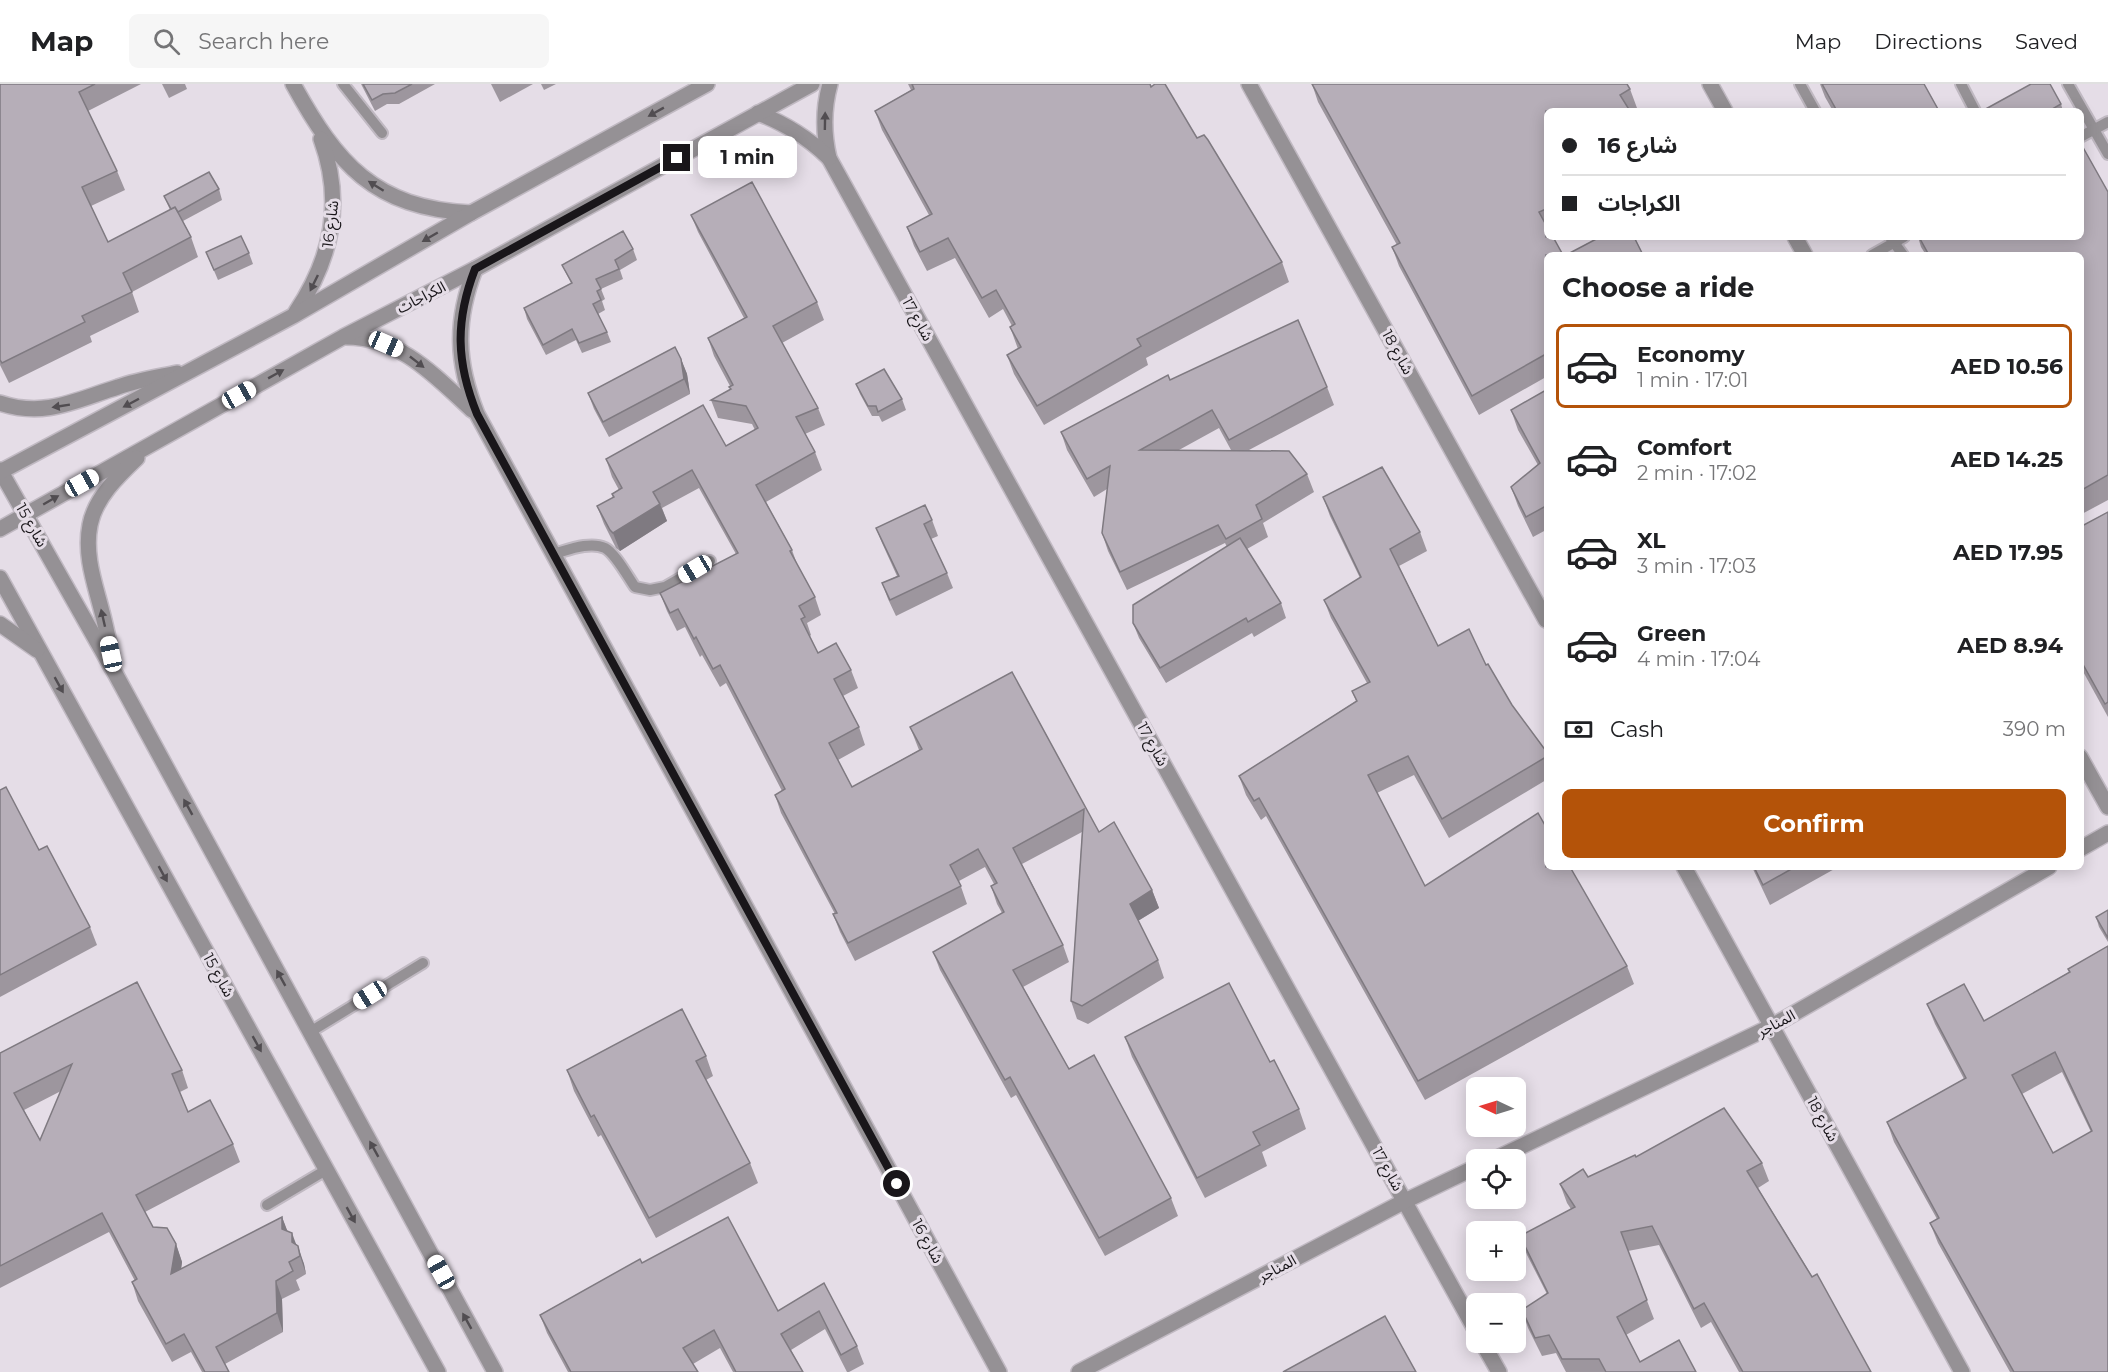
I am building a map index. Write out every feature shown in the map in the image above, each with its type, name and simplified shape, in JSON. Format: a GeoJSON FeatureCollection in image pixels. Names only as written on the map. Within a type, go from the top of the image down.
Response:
{"type":"FeatureCollection","features":[{"type":"Feature","properties":{"kind":"street","name":"شارع 16"},"geometry":{"type":"LineString","coordinates":[[293,84],[316,125],[328,157],[333,190],[332,224],[325,257],[312,288],[293,316]]}},
{"type":"Feature","properties":{"kind":"street"},"geometry":{"type":"LineString","coordinates":[[0,471],[293,316],[471,213],[707,84]]}},
{"type":"Feature","properties":{"kind":"street","name":"الكراجات"},"geometry":{"type":"LineString","coordinates":[[0,529],[343,337],[475,269],[812,84]]}},
{"type":"Feature","properties":{"kind":"street","name":"شارع 17"},"geometry":{"type":"LineString","coordinates":[[829,158],[824,113],[830,84]]}},
{"type":"Feature","properties":{"kind":"street","name":"شارع 18"},"geometry":{"type":"LineString","coordinates":[[1250,84],[1544,616]]}},
{"type":"Feature","properties":{"kind":"street"},"geometry":{"type":"LineString","coordinates":[[1710,84],[1723,108]]}},
{"type":"Feature","properties":{"kind":"street","name":"شارع 17"},"geometry":{"type":"LineString","coordinates":[[758,113],[800,132],[829,158],[1466,1313]]}},
{"type":"Feature","properties":{"kind":"street","name":"شارع 16"},"geometry":{"type":"LineString","coordinates":[[316,125],[349,166],[370,183],[418,206],[444,212],[471,213]]}},
{"type":"Feature","properties":{"kind":"street","name":"شارع 16"},"geometry":{"type":"LineString","coordinates":[[475,269],[465,299],[460,331],[463,374],[477,414],[999,1372]]}},
{"type":"Feature","properties":{"kind":"street","name":"شارع 16"},"geometry":{"type":"LineString","coordinates":[[343,337],[372,339],[399,349],[435,376],[477,414]]}},
{"type":"Feature","properties":{"kind":"street"},"geometry":{"type":"LineString","coordinates":[[0,403],[26,408],[67,405],[120,386],[198,368]]}},
{"type":"Feature","properties":{"kind":"street","name":"شارع 15"},"geometry":{"type":"LineString","coordinates":[[116,675],[92,575],[88,546],[90,524],[99,502],[117,477],[156,440]]}},
{"type":"Feature","properties":{"kind":"street","name":"شارع 15"},"geometry":{"type":"LineString","coordinates":[[0,471],[116,675],[495,1372]]}},
{"type":"Feature","properties":{"kind":"street","name":"شارع 15"},"geometry":{"type":"LineString","coordinates":[[0,578],[438,1372]]}},
{"type":"Feature","properties":{"kind":"street"},"geometry":{"type":"LineString","coordinates":[[0,624],[41,653]]}},
{"type":"Feature","properties":{"kind":"street"},"geometry":{"type":"LineString","coordinates":[[2084,764],[2108,807]]}},
{"type":"Feature","properties":{"kind":"street"},"geometry":{"type":"LineString","coordinates":[[2084,847],[2108,833]]}},
{"type":"Feature","properties":{"kind":"street","name":"شارع 18"},"geometry":{"type":"LineString","coordinates":[[1686,870],[1962,1372]]}},
{"type":"Feature","properties":{"kind":"street","name":"المناجر"},"geometry":{"type":"LineString","coordinates":[[1516,1149],[1772,1026],[2044,870]]}},
{"type":"Feature","properties":{"kind":"street","name":"المناجر"},"geometry":{"type":"LineString","coordinates":[[1080,1372],[1405,1201],[1466,1172]]}},
{"type":"Feature","properties":{"kind":"street"},"geometry":{"type":"LineString","coordinates":[[1488,1353],[1499,1372]]}},
{"type":"Feature","properties":{"kind":"lane"},"geometry":{"type":"LineString","coordinates":[[343,84],[382,133]]}},
{"type":"Feature","properties":{"kind":"lane"},"geometry":{"type":"LineString","coordinates":[[1800,84],[1813,108]]}},
{"type":"Feature","properties":{"kind":"lane"},"geometry":{"type":"LineString","coordinates":[[1961,84],[1973,108]]}},
{"type":"Feature","properties":{"kind":"lane"},"geometry":{"type":"LineString","coordinates":[[2068,84],[2082,108]]}},
{"type":"Feature","properties":{"kind":"lane"},"geometry":{"type":"LineString","coordinates":[[2084,112],[2108,154]]}},
{"type":"Feature","properties":{"kind":"lane"},"geometry":{"type":"LineString","coordinates":[[2084,135],[2108,122]]}},
{"type":"Feature","properties":{"kind":"lane"},"geometry":{"type":"LineString","coordinates":[[1876,252],[1892,240]]}},
{"type":"Feature","properties":{"kind":"lane"},"geometry":{"type":"LineString","coordinates":[[553,554],[588,546],[606,548],[635,587],[650,590],[665,587],[710,561]]}},
{"type":"Feature","properties":{"kind":"lane"},"geometry":{"type":"LineString","coordinates":[[310,1032],[423,963]]}},
{"type":"Feature","properties":{"kind":"lane"},"geometry":{"type":"LineString","coordinates":[[267,1205],[326,1170]]}},
{"type":"Feature","properties":{"kind":"building"},"geometry":{"type":"Polygon","coordinates":[[[0,84],[95,84],[79,92],[117,171],[82,187],[108,242],[175,207],[191,237],[123,273],[132,292],[82,316],[85,322],[2,363],[0,360],[0,84]]]}},
{"type":"Feature","properties":{"kind":"building"},"geometry":{"type":"Polygon","coordinates":[[[363,84],[412,84],[395,93],[383,94],[372,100],[363,84]]]}},
{"type":"Feature","properties":{"kind":"building"},"geometry":{"type":"Polygon","coordinates":[[[912,84],[1150,84],[1151,87],[1155,84],[1165,84],[1197,138],[1204,135],[1208,140],[1282,262],[1137,339],[1141,346],[1037,406],[1007,355],[1021,347],[1010,327],[1015,324],[996,290],[982,298],[948,238],[920,252],[907,227],[932,214],[875,111],[914,89],[912,84]]]}},
{"type":"Feature","properties":{"kind":"building"},"geometry":{"type":"Polygon","coordinates":[[[1312,84],[1627,84],[1630,89],[1620,95],[1628,108],[1544,108],[1544,210],[1539,212],[1544,221],[1544,240],[1555,240],[1561,252],[1544,252],[1544,355],[1472,396],[1392,247],[1400,243],[1312,84]]]}},
{"type":"Feature","properties":{"kind":"building"},"geometry":{"type":"Polygon","coordinates":[[[1822,84],[1924,84],[1937,108],[1835,108],[1822,84]]]}},
{"type":"Feature","properties":{"kind":"building"},"geometry":{"type":"Polygon","coordinates":[[[2031,84],[2050,84],[2061,104],[2054,108],[1987,108],[2031,84]]]}},
{"type":"Feature","properties":{"kind":"building"},"geometry":{"type":"Polygon","coordinates":[[[2084,149],[2108,192],[2108,475],[2084,489],[2084,252],[1927,252],[1921,240],[2084,240],[2084,149]]]}},
{"type":"Feature","properties":{"kind":"building"},"geometry":{"type":"Polygon","coordinates":[[[209,172],[219,189],[178,212],[175,207],[171,209],[164,196],[209,172]]]}},
{"type":"Feature","properties":{"kind":"building"},"geometry":{"type":"Polygon","coordinates":[[[752,182],[817,302],[773,326],[818,408],[796,417],[815,452],[756,485],[815,597],[799,606],[805,617],[801,619],[818,653],[836,643],[851,670],[834,679],[859,727],[829,743],[852,787],[922,749],[910,727],[1012,672],[1099,832],[1114,822],[1152,890],[1130,904],[1158,960],[1082,1006],[1071,1001],[1084,809],[1013,848],[1063,945],[1013,970],[1069,1069],[1094,1055],[1171,1198],[1099,1238],[1010,1077],[1005,1080],[933,952],[1004,912],[991,886],[997,883],[978,849],[950,865],[961,886],[848,943],[833,914],[837,913],[775,795],[785,789],[720,665],[713,669],[678,609],[670,613],[660,593],[738,553],[692,470],[653,492],[660,504],[613,533],[597,506],[614,497],[612,494],[622,488],[606,459],[703,405],[726,446],[758,428],[746,406],[711,400],[731,389],[729,387],[733,385],[708,338],[747,317],[691,215],[752,182]]]}},
{"type":"Feature","properties":{"kind":"building"},"geometry":{"type":"Polygon","coordinates":[[[623,231],[633,249],[615,260],[619,269],[596,279],[601,289],[597,291],[601,300],[593,304],[607,332],[579,343],[572,329],[543,345],[524,308],[572,283],[562,265],[623,231]]]}},
{"type":"Feature","properties":{"kind":"building"},"geometry":{"type":"Polygon","coordinates":[[[241,236],[249,253],[214,270],[206,252],[241,236]]]}},
{"type":"Feature","properties":{"kind":"building"},"geometry":{"type":"Polygon","coordinates":[[[1594,240],[1636,240],[1642,252],[1572,252],[1594,240]]]}},
{"type":"Feature","properties":{"kind":"building"},"geometry":{"type":"Polygon","coordinates":[[[1298,320],[1327,387],[1229,440],[1212,410],[1140,450],[1289,451],[1307,474],[1256,505],[1262,519],[1226,539],[1218,525],[1120,572],[1102,533],[1110,466],[1087,479],[1061,432],[1168,375],[1170,380],[1298,320]]]}},
{"type":"Feature","properties":{"kind":"building"},"geometry":{"type":"Polygon","coordinates":[[[675,347],[681,359],[684,379],[603,422],[588,393],[675,347]]]}},
{"type":"Feature","properties":{"kind":"building"},"geometry":{"type":"Polygon","coordinates":[[[884,369],[902,399],[878,412],[876,406],[868,406],[856,384],[884,369]]]}},
{"type":"Feature","properties":{"kind":"building"},"geometry":{"type":"Polygon","coordinates":[[[1544,391],[1544,507],[1526,517],[1511,487],[1540,463],[1511,410],[1544,391]]]}},
{"type":"Feature","properties":{"kind":"building"},"geometry":{"type":"Polygon","coordinates":[[[1382,467],[1420,532],[1390,549],[1438,646],[1469,629],[1486,665],[1488,664],[1512,705],[1544,748],[1544,758],[1442,819],[1408,756],[1368,775],[1425,886],[1538,813],[1544,824],[1544,870],[1572,870],[1627,966],[1418,1081],[1259,798],[1254,801],[1239,776],[1357,701],[1352,691],[1370,682],[1324,600],[1361,577],[1323,497],[1382,467]]]}},
{"type":"Feature","properties":{"kind":"building"},"geometry":{"type":"Polygon","coordinates":[[[925,505],[932,520],[924,524],[947,573],[890,600],[882,583],[899,576],[876,528],[925,505]]]}},
{"type":"Feature","properties":{"kind":"building"},"geometry":{"type":"Polygon","coordinates":[[[2108,512],[2108,702],[2105,704],[2084,666],[2084,525],[2108,512]]]}},
{"type":"Feature","properties":{"kind":"building"},"geometry":{"type":"Polygon","coordinates":[[[1240,538],[1281,603],[1248,622],[1246,618],[1160,668],[1133,623],[1133,605],[1240,538]]]}},
{"type":"Feature","properties":{"kind":"building"},"geometry":{"type":"Polygon","coordinates":[[[6,787],[39,850],[47,846],[90,927],[0,975],[0,790],[6,787]]]}},
{"type":"Feature","properties":{"kind":"building"},"geometry":{"type":"Polygon","coordinates":[[[1756,870],[1790,870],[1763,885],[1756,870]]]}},
{"type":"Feature","properties":{"kind":"building"},"geometry":{"type":"Polygon","coordinates":[[[2108,910],[2108,938],[2096,917],[2108,910]]]}},
{"type":"Feature","properties":{"kind":"building"},"geometry":{"type":"Polygon","coordinates":[[[2108,946],[2108,1372],[2014,1372],[1930,1223],[1939,1218],[1887,1122],[1966,1078],[1927,1004],[1964,984],[1984,1021],[2070,972],[2068,969],[2108,946]],[[2055,1052],[2012,1075],[2053,1153],[2092,1131],[2055,1052]]]}},
{"type":"Feature","properties":{"kind":"building"},"geometry":{"type":"Polygon","coordinates":[[[137,982],[182,1070],[172,1074],[188,1112],[210,1100],[233,1144],[136,1195],[153,1227],[167,1228],[176,1244],[171,1274],[282,1217],[282,1229],[292,1233],[292,1242],[298,1246],[300,1256],[289,1262],[293,1271],[276,1281],[277,1313],[216,1347],[229,1372],[205,1372],[184,1334],[166,1344],[132,1282],[137,1279],[102,1213],[0,1266],[0,1053],[137,982]],[[72,1064],[14,1093],[40,1140],[72,1064]]]}},
{"type":"Feature","properties":{"kind":"building"},"geometry":{"type":"Polygon","coordinates":[[[1229,983],[1270,1062],[1274,1060],[1299,1109],[1253,1132],[1260,1145],[1197,1178],[1125,1037],[1229,983]]]}},
{"type":"Feature","properties":{"kind":"building"},"geometry":{"type":"Polygon","coordinates":[[[682,1009],[706,1056],[696,1061],[750,1163],[649,1218],[594,1115],[591,1117],[567,1070],[682,1009]]]}},
{"type":"Feature","properties":{"kind":"building"},"geometry":{"type":"Polygon","coordinates":[[[1724,1108],[1762,1163],[1747,1171],[1812,1277],[1817,1274],[1871,1372],[1743,1372],[1704,1303],[1694,1309],[1652,1226],[1621,1232],[1647,1300],[1617,1317],[1640,1362],[1679,1340],[1696,1372],[1606,1372],[1599,1359],[1562,1359],[1549,1335],[1535,1338],[1526,1319],[1526,1307],[1548,1293],[1526,1248],[1526,1233],[1575,1207],[1560,1184],[1583,1169],[1588,1177],[1635,1155],[1636,1157],[1724,1108]]]}},
{"type":"Feature","properties":{"kind":"building"},"geometry":{"type":"Polygon","coordinates":[[[728,1217],[778,1311],[824,1283],[857,1346],[841,1355],[819,1311],[781,1334],[803,1372],[736,1372],[714,1330],[683,1348],[698,1372],[571,1372],[540,1315],[640,1259],[642,1263],[728,1217]]]}},
{"type":"Feature","properties":{"kind":"building"},"geometry":{"type":"Polygon","coordinates":[[[1385,1316],[1416,1372],[1283,1372],[1385,1316]]]}},
{"type":"Feature","properties":{"kind":"route"},"geometry":{"type":"LineString","coordinates":[[677,158],[475,269],[462,310],[460,352],[463,374],[477,414],[897,1184]]}}]}
